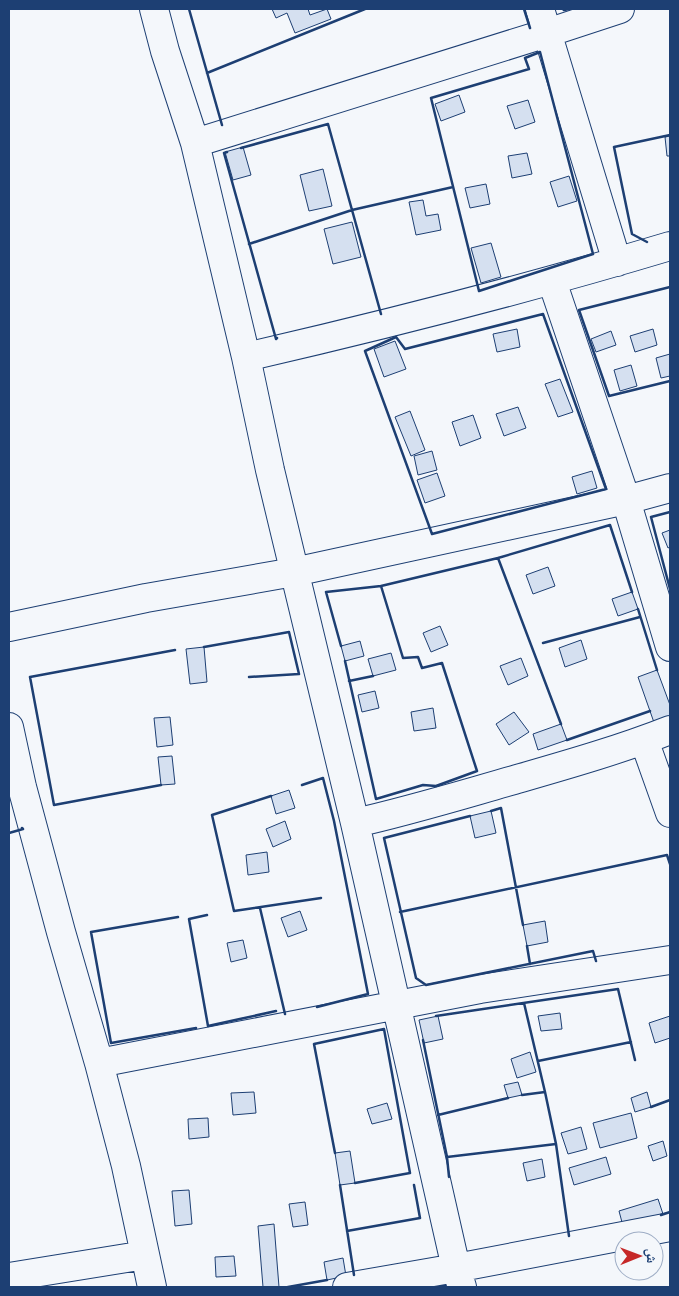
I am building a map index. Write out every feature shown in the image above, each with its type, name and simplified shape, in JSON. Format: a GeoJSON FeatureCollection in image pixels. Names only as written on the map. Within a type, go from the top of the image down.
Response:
{"type":"FeatureCollection","features":[{"type":"Feature","properties":{"kind":"street"},"geometry":{"type":"LineString","coordinates":[[154,9],[165,51],[195,143],[246,357],[270,470],[355,823],[395,1005],[459,1278]]}},
{"type":"Feature","properties":{"kind":"street"},"geometry":{"type":"LineString","coordinates":[[195,143],[543,21],[620,9]]}},
{"type":"Feature","properties":{"kind":"street"},"geometry":{"type":"LineString","coordinates":[[543,21],[617,262]]}},
{"type":"Feature","properties":{"kind":"street"},"geometry":{"type":"LineString","coordinates":[[246,357],[552,281],[670,246]]}},
{"type":"Feature","properties":{"kind":"street"},"geometry":{"type":"LineString","coordinates":[[552,281],[626,500],[670,647]]}},
{"type":"Feature","properties":{"kind":"street"},"geometry":{"type":"LineString","coordinates":[[9,627],[146,598],[294,572],[626,500],[670,488]]}},
{"type":"Feature","properties":{"kind":"street"},"geometry":{"type":"LineString","coordinates":[[9,727],[22,787],[126,1166],[152,1287]]}},
{"type":"Feature","properties":{"kind":"street"},"geometry":{"type":"LineString","coordinates":[[355,823],[400,813],[578,762],[670,730]]}},
{"type":"Feature","properties":{"kind":"street"},"geometry":{"type":"LineString","coordinates":[[644,740],[670,813]]}},
{"type":"Feature","properties":{"kind":"street"},"geometry":{"type":"LineString","coordinates":[[98,1063],[395,1005],[670,960]]}},
{"type":"Feature","properties":{"kind":"street"},"geometry":{"type":"LineString","coordinates":[[347,1287],[459,1278],[669,1233]]}},
{"type":"Feature","properties":{"kind":"street"},"geometry":{"type":"LineString","coordinates":[[9,1276],[145,1255]]}},
{"type":"Feature","properties":{"kind":"building"},"geometry":{"type":"Polygon","coordinates":[[[272,9],[308,9],[310,15],[327,9],[331,19],[295,33],[287,13],[276,18],[272,9]]]}},
{"type":"Feature","properties":{"kind":"building"},"geometry":{"type":"Polygon","coordinates":[[[459,95],[465,112],[441,121],[435,104],[459,95]]]}},
{"type":"Feature","properties":{"kind":"building"},"geometry":{"type":"Polygon","coordinates":[[[528,100],[535,122],[515,129],[507,106],[528,100]]]}},
{"type":"Feature","properties":{"kind":"building"},"geometry":{"type":"Polygon","coordinates":[[[670,136],[670,156],[667,156],[665,137],[670,136]]]}},
{"type":"Feature","properties":{"kind":"building"},"geometry":{"type":"Polygon","coordinates":[[[243,147],[251,175],[233,180],[225,152],[243,147]]]}},
{"type":"Feature","properties":{"kind":"building"},"geometry":{"type":"Polygon","coordinates":[[[527,153],[532,174],[512,178],[508,156],[527,153]]]}},
{"type":"Feature","properties":{"kind":"building"},"geometry":{"type":"Polygon","coordinates":[[[323,169],[332,206],[309,211],[300,175],[323,169]]]}},
{"type":"Feature","properties":{"kind":"building"},"geometry":{"type":"Polygon","coordinates":[[[569,176],[577,201],[558,207],[550,182],[569,176]]]}},
{"type":"Feature","properties":{"kind":"building"},"geometry":{"type":"Polygon","coordinates":[[[486,184],[490,204],[470,208],[465,188],[486,184]]]}},
{"type":"Feature","properties":{"kind":"building"},"geometry":{"type":"Polygon","coordinates":[[[423,200],[426,216],[438,214],[441,230],[416,235],[409,202],[423,200]]]}},
{"type":"Feature","properties":{"kind":"building"},"geometry":{"type":"Polygon","coordinates":[[[352,222],[361,257],[333,264],[324,229],[352,222]]]}},
{"type":"Feature","properties":{"kind":"building"},"geometry":{"type":"Polygon","coordinates":[[[491,243],[501,277],[481,283],[471,248],[491,243]]]}},
{"type":"Feature","properties":{"kind":"building"},"geometry":{"type":"Polygon","coordinates":[[[517,329],[520,347],[497,352],[493,334],[517,329]]]}},
{"type":"Feature","properties":{"kind":"building"},"geometry":{"type":"Polygon","coordinates":[[[653,329],[657,345],[635,352],[630,336],[653,329]]]}},
{"type":"Feature","properties":{"kind":"building"},"geometry":{"type":"Polygon","coordinates":[[[611,331],[616,345],[596,352],[591,339],[611,331]]]}},
{"type":"Feature","properties":{"kind":"building"},"geometry":{"type":"Polygon","coordinates":[[[395,341],[406,369],[384,377],[374,349],[395,341]]]}},
{"type":"Feature","properties":{"kind":"building"},"geometry":{"type":"Polygon","coordinates":[[[670,354],[670,376],[661,378],[656,358],[670,354]]]}},
{"type":"Feature","properties":{"kind":"building"},"geometry":{"type":"Polygon","coordinates":[[[631,365],[637,386],[620,391],[614,370],[631,365]]]}},
{"type":"Feature","properties":{"kind":"building"},"geometry":{"type":"Polygon","coordinates":[[[560,379],[573,412],[558,417],[545,384],[560,379]]]}},
{"type":"Feature","properties":{"kind":"building"},"geometry":{"type":"Polygon","coordinates":[[[518,407],[526,428],[504,436],[496,414],[518,407]]]}},
{"type":"Feature","properties":{"kind":"building"},"geometry":{"type":"Polygon","coordinates":[[[410,411],[425,450],[411,456],[395,417],[410,411]]]}},
{"type":"Feature","properties":{"kind":"building"},"geometry":{"type":"Polygon","coordinates":[[[473,415],[481,438],[460,446],[452,422],[473,415]]]}},
{"type":"Feature","properties":{"kind":"building"},"geometry":{"type":"Polygon","coordinates":[[[432,451],[437,470],[418,475],[414,456],[432,451]]]}},
{"type":"Feature","properties":{"kind":"building"},"geometry":{"type":"Polygon","coordinates":[[[592,471],[597,488],[577,494],[572,477],[592,471]]]}},
{"type":"Feature","properties":{"kind":"building"},"geometry":{"type":"Polygon","coordinates":[[[437,473],[445,496],[425,503],[417,480],[437,473]]]}},
{"type":"Feature","properties":{"kind":"building"},"geometry":{"type":"Polygon","coordinates":[[[670,530],[670,547],[668,548],[662,533],[670,530]]]}},
{"type":"Feature","properties":{"kind":"building"},"geometry":{"type":"Polygon","coordinates":[[[548,567],[555,586],[533,594],[526,575],[548,567]]]}},
{"type":"Feature","properties":{"kind":"building"},"geometry":{"type":"Polygon","coordinates":[[[632,592],[638,609],[618,616],[612,599],[632,592]]]}},
{"type":"Feature","properties":{"kind":"building"},"geometry":{"type":"Polygon","coordinates":[[[440,626],[448,645],[431,652],[423,633],[440,626]]]}},
{"type":"Feature","properties":{"kind":"building"},"geometry":{"type":"Polygon","coordinates":[[[581,640],[587,659],[565,667],[559,648],[581,640]]]}},
{"type":"Feature","properties":{"kind":"building"},"geometry":{"type":"Polygon","coordinates":[[[360,641],[364,656],[345,661],[341,646],[360,641]]]}},
{"type":"Feature","properties":{"kind":"building"},"geometry":{"type":"Polygon","coordinates":[[[204,647],[207,682],[190,684],[186,649],[204,647]]]}},
{"type":"Feature","properties":{"kind":"building"},"geometry":{"type":"Polygon","coordinates":[[[391,653],[396,670],[373,676],[368,659],[391,653]]]}},
{"type":"Feature","properties":{"kind":"building"},"geometry":{"type":"Polygon","coordinates":[[[521,658],[528,676],[508,685],[500,666],[521,658]]]}},
{"type":"Feature","properties":{"kind":"building"},"geometry":{"type":"Polygon","coordinates":[[[657,670],[670,705],[670,726],[657,731],[638,677],[657,670]]]}},
{"type":"Feature","properties":{"kind":"building"},"geometry":{"type":"Polygon","coordinates":[[[375,691],[379,708],[362,712],[358,695],[375,691]]]}},
{"type":"Feature","properties":{"kind":"building"},"geometry":{"type":"Polygon","coordinates":[[[433,708],[436,728],[414,731],[411,712],[433,708]]]}},
{"type":"Feature","properties":{"kind":"building"},"geometry":{"type":"Polygon","coordinates":[[[514,712],[529,732],[509,745],[496,724],[514,712]]]}},
{"type":"Feature","properties":{"kind":"building"},"geometry":{"type":"Polygon","coordinates":[[[170,717],[173,745],[157,747],[154,718],[170,717]]]}},
{"type":"Feature","properties":{"kind":"building"},"geometry":{"type":"Polygon","coordinates":[[[561,724],[567,740],[538,750],[533,734],[561,724]]]}},
{"type":"Feature","properties":{"kind":"building"},"geometry":{"type":"Polygon","coordinates":[[[172,756],[175,784],[161,785],[158,757],[172,756]]]}},
{"type":"Feature","properties":{"kind":"building"},"geometry":{"type":"Polygon","coordinates":[[[289,790],[295,808],[276,814],[271,796],[289,790]]]}},
{"type":"Feature","properties":{"kind":"building"},"geometry":{"type":"Polygon","coordinates":[[[491,811],[496,833],[475,838],[470,816],[491,811]]]}},
{"type":"Feature","properties":{"kind":"building"},"geometry":{"type":"Polygon","coordinates":[[[285,821],[291,839],[273,847],[266,829],[285,821]]]}},
{"type":"Feature","properties":{"kind":"building"},"geometry":{"type":"Polygon","coordinates":[[[267,852],[269,872],[248,875],[246,855],[267,852]]]}},
{"type":"Feature","properties":{"kind":"building"},"geometry":{"type":"Polygon","coordinates":[[[300,911],[307,930],[288,937],[281,918],[300,911]]]}},
{"type":"Feature","properties":{"kind":"building"},"geometry":{"type":"Polygon","coordinates":[[[545,921],[548,942],[527,946],[523,925],[545,921]]]}},
{"type":"Feature","properties":{"kind":"building"},"geometry":{"type":"Polygon","coordinates":[[[243,940],[247,958],[231,962],[227,943],[243,940]]]}},
{"type":"Feature","properties":{"kind":"building"},"geometry":{"type":"Polygon","coordinates":[[[560,1013],[562,1029],[541,1031],[538,1016],[560,1013]]]}},
{"type":"Feature","properties":{"kind":"building"},"geometry":{"type":"Polygon","coordinates":[[[438,1016],[443,1039],[424,1043],[419,1020],[438,1016]]]}},
{"type":"Feature","properties":{"kind":"building"},"geometry":{"type":"Polygon","coordinates":[[[670,1016],[670,1038],[655,1043],[649,1023],[670,1016]]]}},
{"type":"Feature","properties":{"kind":"building"},"geometry":{"type":"Polygon","coordinates":[[[530,1052],[536,1072],[517,1078],[511,1059],[530,1052]]]}},
{"type":"Feature","properties":{"kind":"building"},"geometry":{"type":"Polygon","coordinates":[[[518,1082],[522,1095],[508,1098],[504,1085],[518,1082]]]}},
{"type":"Feature","properties":{"kind":"building"},"geometry":{"type":"Polygon","coordinates":[[[254,1092],[256,1113],[233,1115],[231,1093],[254,1092]]]}},
{"type":"Feature","properties":{"kind":"building"},"geometry":{"type":"Polygon","coordinates":[[[647,1092],[651,1107],[635,1112],[631,1098],[647,1092]]]}},
{"type":"Feature","properties":{"kind":"building"},"geometry":{"type":"Polygon","coordinates":[[[387,1103],[392,1119],[372,1124],[367,1109],[387,1103]]]}},
{"type":"Feature","properties":{"kind":"building"},"geometry":{"type":"Polygon","coordinates":[[[631,1113],[637,1138],[600,1148],[593,1123],[631,1113]]]}},
{"type":"Feature","properties":{"kind":"building"},"geometry":{"type":"Polygon","coordinates":[[[208,1118],[209,1137],[189,1139],[188,1119],[208,1118]]]}},
{"type":"Feature","properties":{"kind":"building"},"geometry":{"type":"Polygon","coordinates":[[[581,1127],[587,1149],[568,1154],[561,1133],[581,1127]]]}},
{"type":"Feature","properties":{"kind":"building"},"geometry":{"type":"Polygon","coordinates":[[[663,1141],[667,1156],[653,1161],[648,1146],[663,1141]]]}},
{"type":"Feature","properties":{"kind":"building"},"geometry":{"type":"Polygon","coordinates":[[[350,1151],[355,1183],[340,1185],[335,1153],[350,1151]]]}},
{"type":"Feature","properties":{"kind":"building"},"geometry":{"type":"Polygon","coordinates":[[[606,1157],[611,1174],[574,1185],[569,1168],[606,1157]]]}},
{"type":"Feature","properties":{"kind":"building"},"geometry":{"type":"Polygon","coordinates":[[[542,1159],[545,1177],[527,1181],[523,1163],[542,1159]]]}},
{"type":"Feature","properties":{"kind":"building"},"geometry":{"type":"Polygon","coordinates":[[[189,1190],[192,1224],[175,1226],[172,1191],[189,1190]]]}},
{"type":"Feature","properties":{"kind":"building"},"geometry":{"type":"Polygon","coordinates":[[[658,1199],[663,1214],[623,1226],[619,1211],[658,1199]]]}},
{"type":"Feature","properties":{"kind":"building"},"geometry":{"type":"Polygon","coordinates":[[[305,1202],[308,1225],[293,1227],[289,1204],[305,1202]]]}},
{"type":"Feature","properties":{"kind":"building"},"geometry":{"type":"Polygon","coordinates":[[[274,1224],[279,1287],[263,1287],[258,1226],[274,1224]]]}},
{"type":"Feature","properties":{"kind":"building"},"geometry":{"type":"Polygon","coordinates":[[[234,1256],[236,1276],[216,1277],[215,1257],[234,1256]]]}},
{"type":"Feature","properties":{"kind":"building"},"geometry":{"type":"Polygon","coordinates":[[[343,1258],[346,1276],[327,1280],[324,1262],[343,1258]]]}},
{"type":"Feature","properties":{"kind":"wall"},"geometry":{"type":"LineString","coordinates":[[189,9],[222,125]]}},
{"type":"Feature","properties":{"kind":"wall"},"geometry":{"type":"LineString","coordinates":[[207,73],[365,9]]}},
{"type":"Feature","properties":{"kind":"wall"},"geometry":{"type":"LineString","coordinates":[[524,9],[530,28]]}},
{"type":"Feature","properties":{"kind":"wall"},"geometry":{"type":"LineString","coordinates":[[563,9],[569,9]]}},
{"type":"Feature","properties":{"kind":"wall"},"geometry":{"type":"LineString","coordinates":[[540,52],[593,254],[479,291],[431,98],[529,69],[525,58],[540,52]]}},
{"type":"Feature","properties":{"kind":"wall"},"geometry":{"type":"LineString","coordinates":[[241,148],[328,124],[352,210],[453,187]]}},
{"type":"Feature","properties":{"kind":"wall"},"geometry":{"type":"LineString","coordinates":[[647,242],[632,234],[614,147],[670,135]]}},
{"type":"Feature","properties":{"kind":"wall"},"geometry":{"type":"LineString","coordinates":[[227,152],[224,153],[277,338]]}},
{"type":"Feature","properties":{"kind":"wall"},"geometry":{"type":"LineString","coordinates":[[249,244],[352,210],[381,314]]}},
{"type":"Feature","properties":{"kind":"wall"},"geometry":{"type":"LineString","coordinates":[[670,287],[579,310],[609,396],[670,381]]}},
{"type":"Feature","properties":{"kind":"wall"},"geometry":{"type":"LineString","coordinates":[[543,314],[606,489],[432,534],[365,351],[396,337],[405,349],[543,314]]}},
{"type":"Feature","properties":{"kind":"wall"},"geometry":{"type":"LineString","coordinates":[[670,512],[651,517],[670,589]]}},
{"type":"Feature","properties":{"kind":"wall"},"geometry":{"type":"LineString","coordinates":[[561,724],[498,558],[610,525],[632,592]]}},
{"type":"Feature","properties":{"kind":"wall"},"geometry":{"type":"LineString","coordinates":[[341,646],[326,592],[381,586],[498,558]]}},
{"type":"Feature","properties":{"kind":"wall"},"geometry":{"type":"LineString","coordinates":[[345,661],[376,799],[423,785],[436,786],[477,771],[442,663],[422,668],[418,657],[403,658],[381,586]]}},
{"type":"Feature","properties":{"kind":"wall"},"geometry":{"type":"LineString","coordinates":[[638,609],[657,670]]}},
{"type":"Feature","properties":{"kind":"wall"},"geometry":{"type":"LineString","coordinates":[[543,643],[640,617]]}},
{"type":"Feature","properties":{"kind":"wall"},"geometry":{"type":"LineString","coordinates":[[204,647],[289,632],[299,674],[249,677]]}},
{"type":"Feature","properties":{"kind":"wall"},"geometry":{"type":"LineString","coordinates":[[161,785],[54,805],[30,677],[175,650]]}},
{"type":"Feature","properties":{"kind":"wall"},"geometry":{"type":"LineString","coordinates":[[349,681],[373,676]]}},
{"type":"Feature","properties":{"kind":"wall"},"geometry":{"type":"LineString","coordinates":[[567,740],[650,711]]}},
{"type":"Feature","properties":{"kind":"wall"},"geometry":{"type":"LineString","coordinates":[[302,785],[323,778],[334,821],[368,994],[317,1007]]}},
{"type":"Feature","properties":{"kind":"wall"},"geometry":{"type":"LineString","coordinates":[[271,796],[212,815],[234,911],[321,898]]}},
{"type":"Feature","properties":{"kind":"wall"},"geometry":{"type":"LineString","coordinates":[[491,811],[501,808],[523,925]]}},
{"type":"Feature","properties":{"kind":"wall"},"geometry":{"type":"LineString","coordinates":[[470,816],[384,838],[416,978],[426,985],[593,951],[596,961]]}},
{"type":"Feature","properties":{"kind":"wall"},"geometry":{"type":"LineString","coordinates":[[9,833],[22,828]]}},
{"type":"Feature","properties":{"kind":"wall"},"geometry":{"type":"LineString","coordinates":[[400,912],[667,855],[670,864]]}},
{"type":"Feature","properties":{"kind":"wall"},"geometry":{"type":"LineString","coordinates":[[260,908],[285,1014]]}},
{"type":"Feature","properties":{"kind":"wall"},"geometry":{"type":"LineString","coordinates":[[207,915],[189,919],[208,1026],[276,1011]]}},
{"type":"Feature","properties":{"kind":"wall"},"geometry":{"type":"LineString","coordinates":[[178,917],[91,932],[111,1043],[196,1028]]}},
{"type":"Feature","properties":{"kind":"wall"},"geometry":{"type":"LineString","coordinates":[[527,946],[530,964]]}},
{"type":"Feature","properties":{"kind":"wall"},"geometry":{"type":"LineString","coordinates":[[436,1016],[618,989],[635,1060]]}},
{"type":"Feature","properties":{"kind":"wall"},"geometry":{"type":"LineString","coordinates":[[524,1003],[556,1144],[569,1236]]}},
{"type":"Feature","properties":{"kind":"wall"},"geometry":{"type":"LineString","coordinates":[[335,1153],[314,1044],[384,1029],[410,1173],[355,1183]]}},
{"type":"Feature","properties":{"kind":"wall"},"geometry":{"type":"LineString","coordinates":[[423,1040],[447,1157],[449,1177]]}},
{"type":"Feature","properties":{"kind":"wall"},"geometry":{"type":"LineString","coordinates":[[538,1061],[631,1042]]}},
{"type":"Feature","properties":{"kind":"wall"},"geometry":{"type":"LineString","coordinates":[[522,1095],[545,1092]]}},
{"type":"Feature","properties":{"kind":"wall"},"geometry":{"type":"LineString","coordinates":[[438,1115],[508,1098]]}},
{"type":"Feature","properties":{"kind":"wall"},"geometry":{"type":"LineString","coordinates":[[651,1107],[670,1100]]}},
{"type":"Feature","properties":{"kind":"wall"},"geometry":{"type":"LineString","coordinates":[[447,1157],[556,1144]]}},
{"type":"Feature","properties":{"kind":"wall"},"geometry":{"type":"LineString","coordinates":[[340,1185],[354,1275]]}},
{"type":"Feature","properties":{"kind":"wall"},"geometry":{"type":"LineString","coordinates":[[347,1231],[420,1218],[414,1185]]}},
{"type":"Feature","properties":{"kind":"wall"},"geometry":{"type":"LineString","coordinates":[[661,1215],[670,1212]]}},
{"type":"Feature","properties":{"kind":"wall"},"geometry":{"type":"LineString","coordinates":[[288,1287],[327,1280]]}}]}
